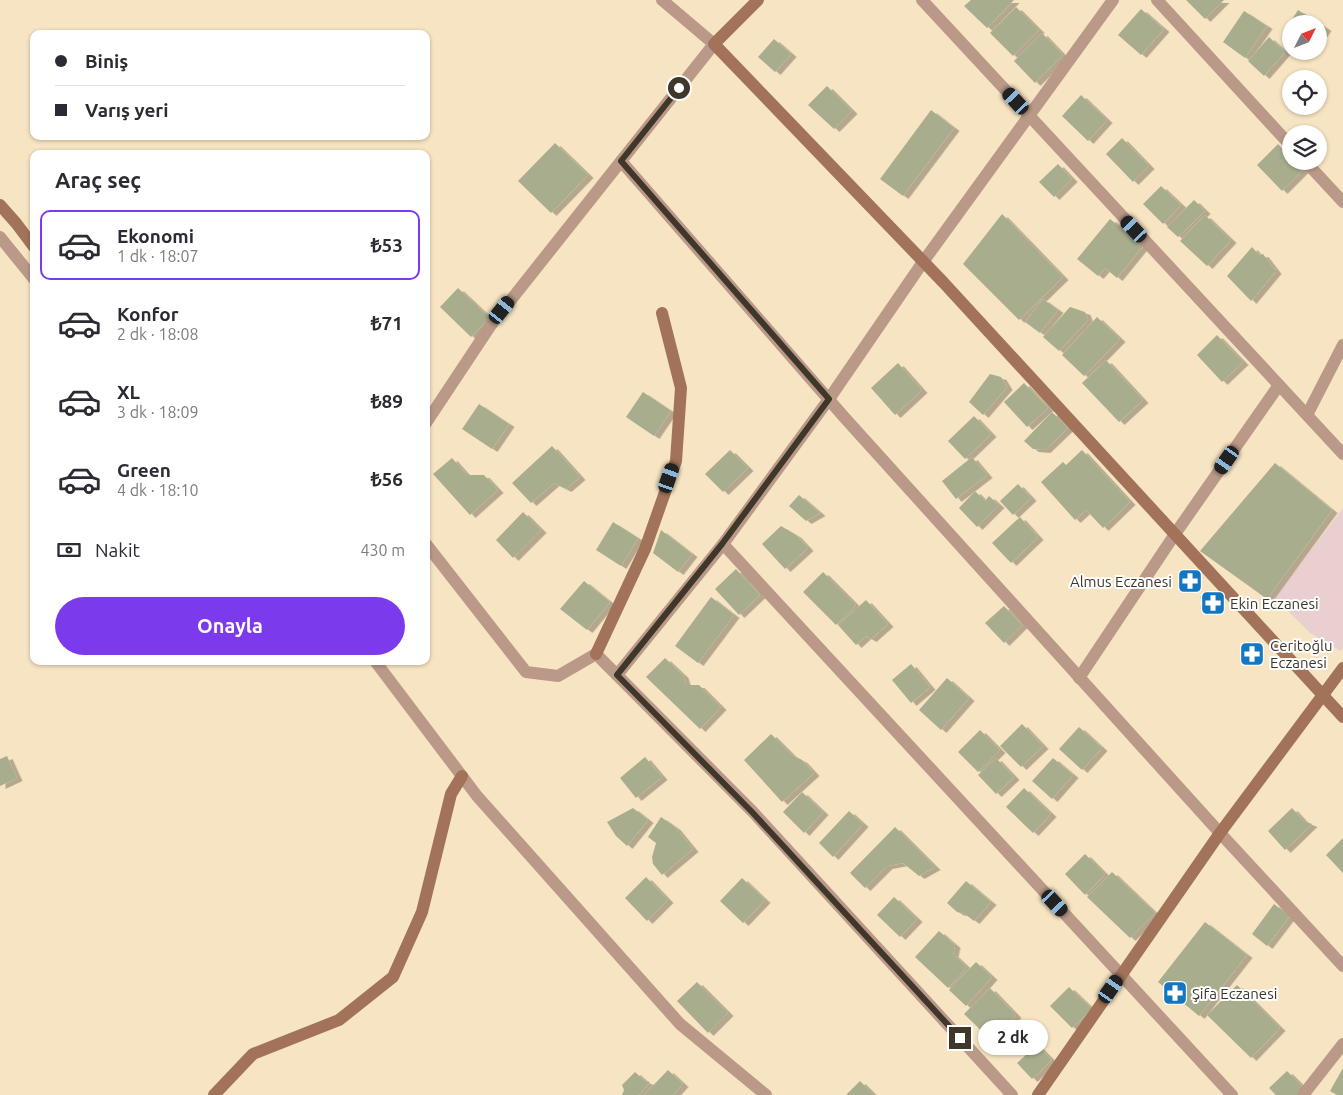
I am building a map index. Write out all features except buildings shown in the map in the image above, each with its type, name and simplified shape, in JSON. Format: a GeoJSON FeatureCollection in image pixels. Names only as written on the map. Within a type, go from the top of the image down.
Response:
{"type":"FeatureCollection","features":[{"type":"Feature","properties":{"kind":"street"},"geometry":{"type":"LineString","coordinates":[[662,0],[714,44],[923,262],[1343,717]]}},
{"type":"Feature","properties":{"kind":"street"},"geometry":{"type":"LineString","coordinates":[[430,417],[490,325],[714,44],[758,0]]}},
{"type":"Feature","properties":{"kind":"street"},"geometry":{"type":"LineString","coordinates":[[922,0],[1343,454]]}},
{"type":"Feature","properties":{"kind":"street"},"geometry":{"type":"LineString","coordinates":[[617,675],[722,544],[829,399],[923,262],[1113,0]]}},
{"type":"Feature","properties":{"kind":"street"},"geometry":{"type":"LineString","coordinates":[[1157,0],[1282,136]]}},
{"type":"Feature","properties":{"kind":"street"},"geometry":{"type":"LineString","coordinates":[[621,161],[829,399],[1079,678],[1343,966]]}},
{"type":"Feature","properties":{"kind":"street"},"geometry":{"type":"LineString","coordinates":[[1313,170],[1343,202]]}},
{"type":"Feature","properties":{"kind":"street"},"geometry":{"type":"LineString","coordinates":[[0,206],[30,242]]}},
{"type":"Feature","properties":{"kind":"street"},"geometry":{"type":"LineString","coordinates":[[0,238],[30,274]]}},
{"type":"Feature","properties":{"kind":"street"},"geometry":{"type":"LineString","coordinates":[[430,549],[526,672],[558,676],[596,654],[645,549],[676,460],[681,388],[662,313]]}},
{"type":"Feature","properties":{"kind":"street"},"geometry":{"type":"LineString","coordinates":[[1307,415],[1343,345]]}},
{"type":"Feature","properties":{"kind":"street"},"geometry":{"type":"LineString","coordinates":[[1079,678],[1175,534],[1279,385]]}},
{"type":"Feature","properties":{"kind":"street"},"geometry":{"type":"LineString","coordinates":[[722,544],[1232,1095]]}},
{"type":"Feature","properties":{"kind":"street"},"geometry":{"type":"LineString","coordinates":[[596,654],[752,812],[1012,1095]]}},
{"type":"Feature","properties":{"kind":"street"},"geometry":{"type":"LineString","coordinates":[[378,665],[477,796],[680,1024],[766,1095]]}},
{"type":"Feature","properties":{"kind":"street"},"geometry":{"type":"LineString","coordinates":[[1038,1095],[1220,833],[1343,668]]}},
{"type":"Feature","properties":{"kind":"street"},"geometry":{"type":"LineString","coordinates":[[214,1095],[253,1054],[339,1020],[393,978],[422,912],[451,794],[462,776]]}},
{"type":"Feature","properties":{"kind":"street"},"geometry":{"type":"LineString","coordinates":[[1302,1095],[1343,1044]]}},
{"type":"Feature","properties":{"kind":"shaded area"},"geometry":{"type":"Polygon","coordinates":[[[1343,508],[1343,648],[1341,651],[1310,633],[1275,598],[1343,508]]]}},
{"type":"Feature","properties":{"kind":"place","name":"Almus Eczanesi"},"geometry":{"type":"Point","coordinates":[1190,581]}},
{"type":"Feature","properties":{"kind":"place","name":"Ekin Eczanesi"},"geometry":{"type":"Point","coordinates":[1213,603]}},
{"type":"Feature","properties":{"kind":"place","name":"Ceritoğlu Eczanesi"},"geometry":{"type":"Point","coordinates":[1252,654]}},
{"type":"Feature","properties":{"kind":"place","name":"Şifa Eczanesi"},"geometry":{"type":"Point","coordinates":[1175,993]}},
{"type":"Feature","properties":{"kind":"route"},"geometry":{"type":"LineString","coordinates":[[679,88],[621,161],[829,399],[722,544],[617,675],[752,812],[960,1038]]}}]}
